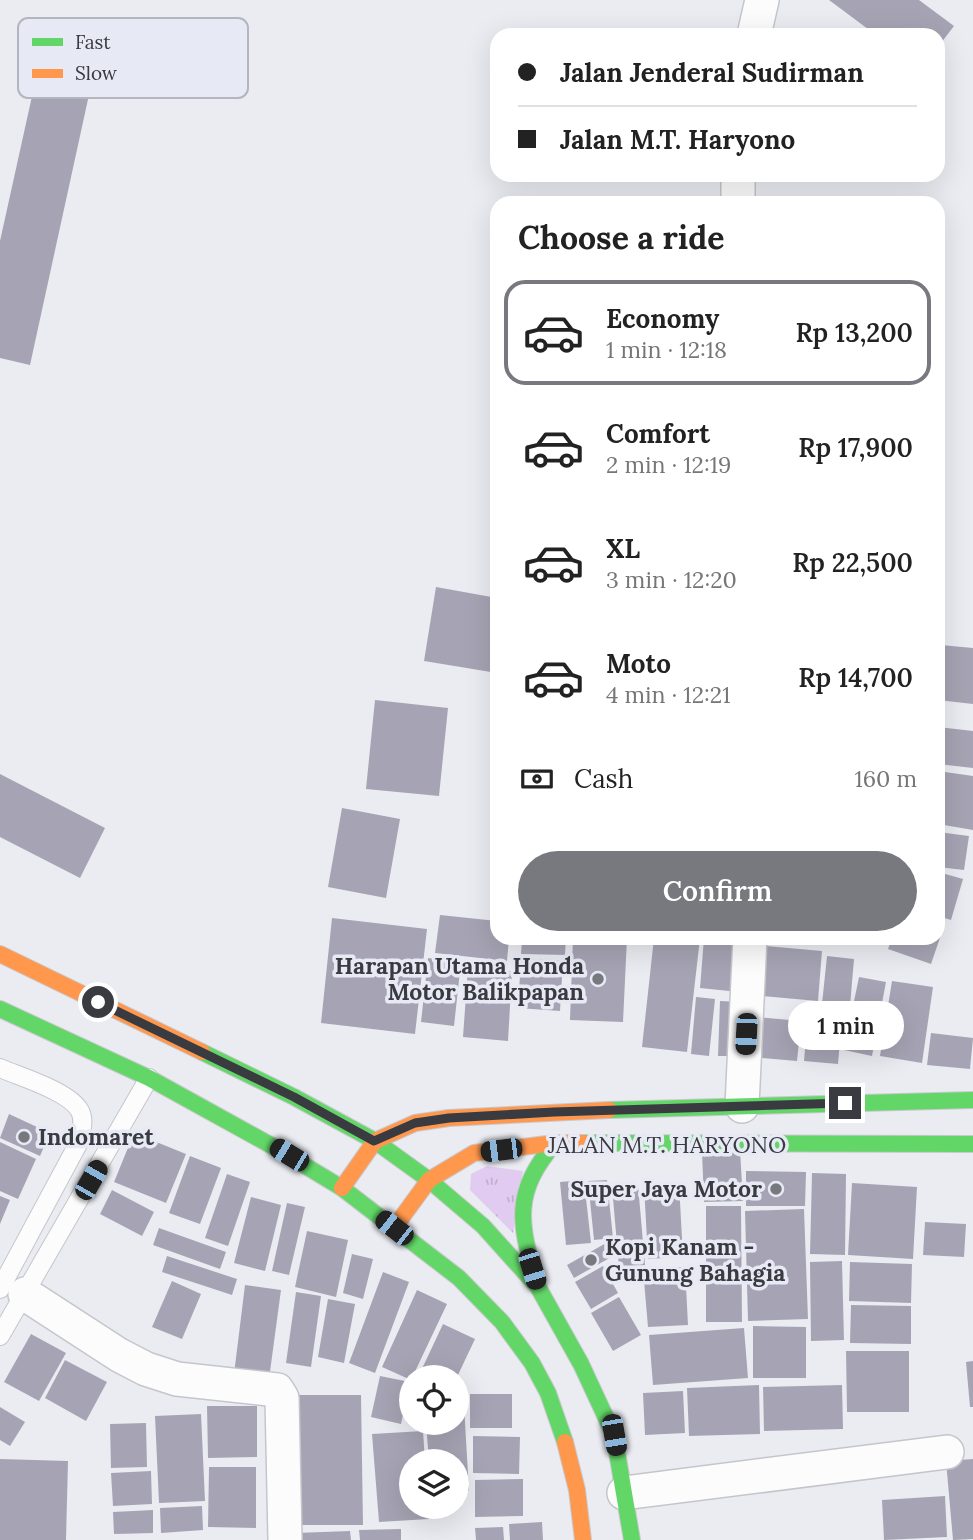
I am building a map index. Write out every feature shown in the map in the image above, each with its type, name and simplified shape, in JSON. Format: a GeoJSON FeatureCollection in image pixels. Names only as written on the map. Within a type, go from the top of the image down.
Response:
{"type":"FeatureCollection","features":[{"type":"Feature","properties":{"kind":"main road"},"geometry":{"type":"LineString","coordinates":[[0,954],[294,1097],[374,1141],[429,1180],[483,1226],[538,1287],[581,1364],[614,1435],[632,1540]]}},
{"type":"Feature","properties":{"kind":"main road"},"geometry":{"type":"LineString","coordinates":[[0,1009],[149,1078],[274,1147],[342,1188],[459,1278],[502,1322],[532,1363],[548,1393],[577,1490],[583,1540]]}},
{"type":"Feature","properties":{"kind":"main road","name":"JALAN M.T. HARYONO"},"geometry":{"type":"LineString","coordinates":[[374,1141],[415,1123],[449,1118],[973,1100]]}},
{"type":"Feature","properties":{"kind":"main road"},"geometry":{"type":"LineString","coordinates":[[342,1188],[374,1141]]}},
{"type":"Feature","properties":{"kind":"main road","name":"JALAN M.T. HARYONO"},"geometry":{"type":"LineString","coordinates":[[394,1228],[429,1180],[474,1153],[555,1143],[973,1144]]}},
{"type":"Feature","properties":{"kind":"main road"},"geometry":{"type":"LineString","coordinates":[[538,1287],[522,1230],[523,1196],[540,1159],[555,1143]]}},
{"type":"Feature","properties":{"kind":"street"},"geometry":{"type":"LineString","coordinates":[[756,28],[762,0]]}},
{"type":"Feature","properties":{"kind":"street"},"geometry":{"type":"LineString","coordinates":[[743,1106],[750,945]]}},
{"type":"Feature","properties":{"kind":"street"},"geometry":{"type":"LineString","coordinates":[[7,1311],[119,1355],[146,1369],[177,1379],[277,1390],[282,1398],[285,1540]]}},
{"type":"Feature","properties":{"kind":"street"},"geometry":{"type":"LineString","coordinates":[[624,1493],[947,1452]]}},
{"type":"Feature","properties":{"kind":"lane"},"geometry":{"type":"LineString","coordinates":[[0,1068],[67,1098],[80,1111],[82,1118],[78,1144],[7,1311]]}},
{"type":"Feature","properties":{"kind":"lane"},"geometry":{"type":"LineString","coordinates":[[7,1311],[149,1078]]}},
{"type":"Feature","properties":{"kind":"green space"},"geometry":{"type":"Polygon","coordinates":[[[487,1166],[523,1171],[513,1233],[470,1190],[471,1174],[487,1166]]]}},
{"type":"Feature","properties":{"kind":"building"},"geometry":{"type":"Polygon","coordinates":[[[829,0],[919,0],[954,26],[945,38],[945,28],[867,28],[829,0]]]}},
{"type":"Feature","properties":{"kind":"building"},"geometry":{"type":"Polygon","coordinates":[[[32,98],[88,98],[30,365],[0,358],[0,241],[32,98]]]}},
{"type":"Feature","properties":{"kind":"building"},"geometry":{"type":"Polygon","coordinates":[[[436,587],[490,597],[490,672],[424,661],[436,587]]]}},
{"type":"Feature","properties":{"kind":"building"},"geometry":{"type":"Polygon","coordinates":[[[945,645],[973,648],[973,704],[945,701],[945,645]]]}},
{"type":"Feature","properties":{"kind":"building"},"geometry":{"type":"Polygon","coordinates":[[[375,700],[448,708],[439,796],[366,789],[375,700]]]}},
{"type":"Feature","properties":{"kind":"building"},"geometry":{"type":"Polygon","coordinates":[[[945,728],[973,731],[973,768],[945,765],[945,728]]]}},
{"type":"Feature","properties":{"kind":"building"},"geometry":{"type":"Polygon","coordinates":[[[945,772],[973,776],[973,830],[945,825],[945,772]]]}},
{"type":"Feature","properties":{"kind":"building"},"geometry":{"type":"Polygon","coordinates":[[[0,774],[105,828],[80,878],[0,837],[0,774]]]}},
{"type":"Feature","properties":{"kind":"building"},"geometry":{"type":"Polygon","coordinates":[[[342,808],[400,819],[386,898],[328,887],[342,808]]]}},
{"type":"Feature","properties":{"kind":"building"},"geometry":{"type":"Polygon","coordinates":[[[945,833],[969,836],[964,870],[945,868],[945,833]]]}},
{"type":"Feature","properties":{"kind":"building"},"geometry":{"type":"Polygon","coordinates":[[[945,874],[963,879],[951,920],[945,918],[945,874]]]}},
{"type":"Feature","properties":{"kind":"building"},"geometry":{"type":"Polygon","coordinates":[[[440,915],[490,920],[490,945],[508,945],[507,961],[435,953],[440,915]]]}},
{"type":"Feature","properties":{"kind":"building"},"geometry":{"type":"Polygon","coordinates":[[[332,918],[427,929],[415,1034],[321,1023],[332,918]]]}},
{"type":"Feature","properties":{"kind":"building"},"geometry":{"type":"Polygon","coordinates":[[[522,945],[566,945],[565,955],[521,954],[522,945]]]}},
{"type":"Feature","properties":{"kind":"building","name":"Harapan Utama Honda Motor Balikpapan"},"geometry":{"type":"Polygon","coordinates":[[[573,945],[627,945],[623,1022],[570,1020],[573,945]]]}},
{"type":"Feature","properties":{"kind":"building"},"geometry":{"type":"Polygon","coordinates":[[[653,945],[699,945],[687,1052],[642,1047],[653,945]]]}},
{"type":"Feature","properties":{"kind":"building"},"geometry":{"type":"Polygon","coordinates":[[[703,945],[743,945],[739,992],[700,988],[703,945]]]}},
{"type":"Feature","properties":{"kind":"building"},"geometry":{"type":"Polygon","coordinates":[[[889,945],[938,945],[931,964],[888,949],[889,945]]]}},
{"type":"Feature","properties":{"kind":"building"},"geometry":{"type":"Polygon","coordinates":[[[766,946],[822,951],[818,1001],[761,996],[766,946]]]}},
{"type":"Feature","properties":{"kind":"building"},"geometry":{"type":"Polygon","coordinates":[[[827,956],[854,959],[850,1006],[822,1004],[827,956]]]}},
{"type":"Feature","properties":{"kind":"building"},"geometry":{"type":"Polygon","coordinates":[[[428,958],[461,962],[454,1026],[421,1022],[428,958]]]}},
{"type":"Feature","properties":{"kind":"building"},"geometry":{"type":"Polygon","coordinates":[[[521,958],[563,961],[560,1011],[518,1008],[521,958]]]}},
{"type":"Feature","properties":{"kind":"building"},"geometry":{"type":"Polygon","coordinates":[[[468,967],[512,971],[508,1041],[463,1037],[468,967]]]}},
{"type":"Feature","properties":{"kind":"building"},"geometry":{"type":"Polygon","coordinates":[[[859,977],[886,982],[872,1056],[844,1050],[859,977]]]}},
{"type":"Feature","properties":{"kind":"building"},"geometry":{"type":"Polygon","coordinates":[[[892,981],[933,987],[922,1063],[880,1056],[892,981]]]}},
{"type":"Feature","properties":{"kind":"building"},"geometry":{"type":"Polygon","coordinates":[[[696,997],[715,999],[709,1056],[691,1054],[696,997]]]}},
{"type":"Feature","properties":{"kind":"building"},"geometry":{"type":"Polygon","coordinates":[[[720,1001],[743,1002],[742,1056],[718,1056],[720,1001]]]}},
{"type":"Feature","properties":{"kind":"building"},"geometry":{"type":"Polygon","coordinates":[[[808,1013],[842,1017],[838,1064],[804,1061],[808,1013]]]}},
{"type":"Feature","properties":{"kind":"building"},"geometry":{"type":"Polygon","coordinates":[[[756,1017],[801,1021],[797,1061],[752,1057],[756,1017]]]}},
{"type":"Feature","properties":{"kind":"building"},"geometry":{"type":"Polygon","coordinates":[[[931,1033],[973,1038],[970,1069],[927,1065],[931,1033]]]}},
{"type":"Feature","properties":{"kind":"building","name":"Indomaret"},"geometry":{"type":"Polygon","coordinates":[[[9,1114],[50,1133],[40,1156],[0,1138],[9,1114]]]}},
{"type":"Feature","properties":{"kind":"building"},"geometry":{"type":"Polygon","coordinates":[[[134,1133],[186,1154],[166,1203],[114,1182],[134,1133]]]}},
{"type":"Feature","properties":{"kind":"building"},"geometry":{"type":"Polygon","coordinates":[[[0,1142],[36,1159],[18,1199],[0,1191],[0,1142]]]}},
{"type":"Feature","properties":{"kind":"building"},"geometry":{"type":"Polygon","coordinates":[[[740,1150],[743,1201],[704,1202],[702,1152],[740,1150]]]}},
{"type":"Feature","properties":{"kind":"building"},"geometry":{"type":"Polygon","coordinates":[[[190,1156],[221,1168],[200,1224],[169,1213],[190,1156]]]}},
{"type":"Feature","properties":{"kind":"building","name":"Super Jaya Motor"},"geometry":{"type":"Polygon","coordinates":[[[746,1171],[806,1172],[805,1206],[746,1206],[746,1171]]]}},
{"type":"Feature","properties":{"kind":"building"},"geometry":{"type":"Polygon","coordinates":[[[812,1173],[846,1174],[845,1255],[810,1254],[812,1173]]]}},
{"type":"Feature","properties":{"kind":"building"},"geometry":{"type":"Polygon","coordinates":[[[227,1174],[250,1182],[228,1246],[205,1238],[227,1174]]]}},
{"type":"Feature","properties":{"kind":"building"},"geometry":{"type":"Polygon","coordinates":[[[584,1180],[591,1243],[566,1245],[560,1182],[584,1180]]]}},
{"type":"Feature","properties":{"kind":"building"},"geometry":{"type":"Polygon","coordinates":[[[607,1180],[613,1238],[594,1240],[588,1181],[607,1180]]]}},
{"type":"Feature","properties":{"kind":"building"},"geometry":{"type":"Polygon","coordinates":[[[679,1183],[683,1257],[648,1259],[644,1185],[679,1183]]]}},
{"type":"Feature","properties":{"kind":"building"},"geometry":{"type":"Polygon","coordinates":[[[852,1183],[917,1187],[913,1259],[848,1255],[852,1183]]]}},
{"type":"Feature","properties":{"kind":"building"},"geometry":{"type":"Polygon","coordinates":[[[638,1185],[645,1265],[619,1267],[612,1187],[638,1185]]]}},
{"type":"Feature","properties":{"kind":"building"},"geometry":{"type":"Polygon","coordinates":[[[112,1190],[154,1212],[142,1236],[100,1214],[112,1190]]]}},
{"type":"Feature","properties":{"kind":"building"},"geometry":{"type":"Polygon","coordinates":[[[0,1196],[10,1200],[0,1224],[0,1196]]]}},
{"type":"Feature","properties":{"kind":"building"},"geometry":{"type":"Polygon","coordinates":[[[251,1197],[281,1205],[265,1271],[234,1263],[251,1197]]]}},
{"type":"Feature","properties":{"kind":"building"},"geometry":{"type":"Polygon","coordinates":[[[287,1203],[305,1207],[289,1275],[272,1271],[287,1203]]]}},
{"type":"Feature","properties":{"kind":"building"},"geometry":{"type":"Polygon","coordinates":[[[706,1206],[741,1206],[742,1322],[706,1322],[706,1206]]]}},
{"type":"Feature","properties":{"kind":"building"},"geometry":{"type":"Polygon","coordinates":[[[804,1209],[808,1319],[748,1321],[745,1211],[804,1209]]]}},
{"type":"Feature","properties":{"kind":"building"},"geometry":{"type":"Polygon","coordinates":[[[925,1222],[966,1224],[964,1257],[923,1255],[925,1222]]]}},
{"type":"Feature","properties":{"kind":"building"},"geometry":{"type":"Polygon","coordinates":[[[159,1228],[226,1252],[220,1269],[153,1245],[159,1228]]]}},
{"type":"Feature","properties":{"kind":"building"},"geometry":{"type":"Polygon","coordinates":[[[307,1231],[348,1240],[336,1297],[295,1287],[307,1231]]]}},
{"type":"Feature","properties":{"kind":"building","name":"Kopi Kanam - Gunung Bahagia"},"geometry":{"type":"Polygon","coordinates":[[[608,1242],[615,1255],[574,1278],[567,1265],[608,1242]]]}},
{"type":"Feature","properties":{"kind":"building"},"geometry":{"type":"Polygon","coordinates":[[[352,1254],[373,1259],[363,1299],[343,1293],[352,1254]]]}},
{"type":"Feature","properties":{"kind":"building"},"geometry":{"type":"Polygon","coordinates":[[[167,1256],[237,1279],[232,1295],[162,1272],[167,1256]]]}},
{"type":"Feature","properties":{"kind":"building"},"geometry":{"type":"Polygon","coordinates":[[[842,1261],[844,1340],[811,1341],[810,1262],[842,1261]]]}},
{"type":"Feature","properties":{"kind":"building"},"geometry":{"type":"Polygon","coordinates":[[[850,1262],[912,1264],[911,1303],[849,1301],[850,1262]]]}},
{"type":"Feature","properties":{"kind":"building"},"geometry":{"type":"Polygon","coordinates":[[[603,1266],[618,1293],[591,1309],[575,1282],[603,1266]]]}},
{"type":"Feature","properties":{"kind":"building"},"geometry":{"type":"Polygon","coordinates":[[[685,1267],[688,1325],[648,1327],[643,1269],[685,1267]]]}},
{"type":"Feature","properties":{"kind":"building"},"geometry":{"type":"Polygon","coordinates":[[[383,1272],[409,1282],[375,1373],[349,1363],[383,1272]]]}},
{"type":"Feature","properties":{"kind":"building"},"geometry":{"type":"Polygon","coordinates":[[[172,1281],[201,1294],[182,1339],[152,1327],[172,1281]]]}},
{"type":"Feature","properties":{"kind":"building"},"geometry":{"type":"Polygon","coordinates":[[[245,1285],[281,1290],[269,1379],[234,1374],[245,1285]]]}},
{"type":"Feature","properties":{"kind":"building"},"geometry":{"type":"Polygon","coordinates":[[[417,1290],[447,1304],[418,1365],[399,1365],[399,1375],[382,1367],[417,1290]]]}},
{"type":"Feature","properties":{"kind":"building"},"geometry":{"type":"Polygon","coordinates":[[[296,1292],[321,1296],[311,1367],[286,1363],[296,1292]]]}},
{"type":"Feature","properties":{"kind":"building"},"geometry":{"type":"Polygon","coordinates":[[[619,1297],[641,1335],[613,1351],[591,1313],[619,1297]]]}},
{"type":"Feature","properties":{"kind":"building"},"geometry":{"type":"Polygon","coordinates":[[[328,1299],[355,1304],[344,1363],[318,1357],[328,1299]]]}},
{"type":"Feature","properties":{"kind":"building"},"geometry":{"type":"Polygon","coordinates":[[[851,1305],[911,1306],[911,1344],[850,1343],[851,1305]]]}},
{"type":"Feature","properties":{"kind":"building"},"geometry":{"type":"Polygon","coordinates":[[[443,1324],[475,1339],[463,1365],[424,1365],[443,1324]]]}},
{"type":"Feature","properties":{"kind":"building"},"geometry":{"type":"Polygon","coordinates":[[[753,1326],[806,1327],[806,1378],[753,1378],[753,1326]]]}},
{"type":"Feature","properties":{"kind":"building"},"geometry":{"type":"Polygon","coordinates":[[[744,1328],[748,1378],[653,1385],[649,1335],[744,1328]]]}},
{"type":"Feature","properties":{"kind":"building"},"geometry":{"type":"Polygon","coordinates":[[[31,1334],[66,1353],[39,1401],[4,1382],[31,1334]]]}},
{"type":"Feature","properties":{"kind":"building"},"geometry":{"type":"Polygon","coordinates":[[[846,1351],[909,1351],[909,1412],[847,1412],[846,1351]]]}},
{"type":"Feature","properties":{"kind":"building"},"geometry":{"type":"Polygon","coordinates":[[[65,1360],[107,1382],[86,1421],[45,1398],[65,1360]]]}},
{"type":"Feature","properties":{"kind":"building"},"geometry":{"type":"Polygon","coordinates":[[[973,1361],[973,1407],[970,1407],[966,1362],[973,1361]]]}},
{"type":"Feature","properties":{"kind":"building"},"geometry":{"type":"Polygon","coordinates":[[[380,1376],[399,1380],[399,1424],[371,1417],[380,1376]]]}},
{"type":"Feature","properties":{"kind":"building"},"geometry":{"type":"Polygon","coordinates":[[[759,1385],[760,1434],[689,1436],[687,1388],[759,1385]]]}},
{"type":"Feature","properties":{"kind":"building"},"geometry":{"type":"Polygon","coordinates":[[[842,1385],[843,1429],[764,1431],[763,1387],[842,1385]]]}},
{"type":"Feature","properties":{"kind":"building"},"geometry":{"type":"Polygon","coordinates":[[[683,1391],[685,1433],[645,1435],[643,1393],[683,1391]]]}},
{"type":"Feature","properties":{"kind":"building"},"geometry":{"type":"Polygon","coordinates":[[[470,1394],[512,1394],[512,1428],[470,1428],[470,1394]]]}},
{"type":"Feature","properties":{"kind":"building"},"geometry":{"type":"Polygon","coordinates":[[[289,1395],[361,1395],[363,1525],[291,1525],[289,1395]]]}},
{"type":"Feature","properties":{"kind":"building"},"geometry":{"type":"Polygon","coordinates":[[[207,1406],[257,1406],[257,1457],[208,1458],[207,1406]]]}},
{"type":"Feature","properties":{"kind":"building"},"geometry":{"type":"Polygon","coordinates":[[[0,1407],[25,1422],[10,1446],[0,1440],[0,1407]]]}},
{"type":"Feature","properties":{"kind":"building"},"geometry":{"type":"Polygon","coordinates":[[[201,1414],[205,1501],[159,1503],[155,1416],[201,1414]]]}},
{"type":"Feature","properties":{"kind":"building"},"geometry":{"type":"Polygon","coordinates":[[[146,1423],[147,1467],[111,1468],[110,1424],[146,1423]]]}},
{"type":"Feature","properties":{"kind":"building"},"geometry":{"type":"Polygon","coordinates":[[[399,1432],[399,1435],[423,1435],[424,1449],[399,1449],[399,1519],[429,1519],[379,1522],[372,1434],[399,1432]]]}},
{"type":"Feature","properties":{"kind":"building"},"geometry":{"type":"Polygon","coordinates":[[[427,1435],[466,1435],[467,1449],[428,1449],[427,1435]]]}},
{"type":"Feature","properties":{"kind":"building"},"geometry":{"type":"Polygon","coordinates":[[[473,1436],[520,1437],[519,1474],[473,1473],[473,1436]]]}},
{"type":"Feature","properties":{"kind":"building"},"geometry":{"type":"Polygon","coordinates":[[[0,1459],[68,1461],[66,1540],[0,1540],[0,1459]]]}},
{"type":"Feature","properties":{"kind":"building"},"geometry":{"type":"Polygon","coordinates":[[[973,1459],[973,1539],[953,1540],[946,1461],[973,1459]]]}},
{"type":"Feature","properties":{"kind":"building"},"geometry":{"type":"Polygon","coordinates":[[[209,1467],[256,1467],[256,1528],[208,1527],[209,1467]]]}},
{"type":"Feature","properties":{"kind":"building"},"geometry":{"type":"Polygon","coordinates":[[[151,1471],[152,1504],[113,1506],[111,1473],[151,1471]]]}},
{"type":"Feature","properties":{"kind":"building"},"geometry":{"type":"Polygon","coordinates":[[[523,1479],[523,1516],[475,1517],[475,1480],[523,1479]]]}},
{"type":"Feature","properties":{"kind":"building"},"geometry":{"type":"Polygon","coordinates":[[[945,1496],[947,1537],[884,1540],[882,1500],[945,1496]]]}},
{"type":"Feature","properties":{"kind":"building"},"geometry":{"type":"Polygon","coordinates":[[[202,1506],[203,1530],[161,1533],[160,1508],[202,1506]]]}},
{"type":"Feature","properties":{"kind":"building"},"geometry":{"type":"Polygon","coordinates":[[[153,1510],[153,1533],[114,1534],[113,1512],[153,1510]]]}},
{"type":"Feature","properties":{"kind":"building"},"geometry":{"type":"Polygon","coordinates":[[[542,1522],[543,1540],[510,1540],[509,1524],[542,1522]]]}},
{"type":"Feature","properties":{"kind":"building"},"geometry":{"type":"Polygon","coordinates":[[[503,1527],[504,1540],[476,1540],[475,1528],[503,1527]]]}},
{"type":"Feature","properties":{"kind":"building"},"geometry":{"type":"Polygon","coordinates":[[[401,1529],[401,1540],[360,1540],[359,1530],[401,1529]]]}},
{"type":"Feature","properties":{"kind":"building"},"geometry":{"type":"Polygon","coordinates":[[[350,1531],[351,1540],[295,1540],[295,1533],[350,1531]]]}},
{"type":"Feature","properties":{"kind":"traffic: fast"},"geometry":{"type":"LineString","coordinates":[[0,1009],[149,1078],[342,1188],[459,1278],[502,1322],[532,1363],[548,1393],[565,1442]]}},
{"type":"Feature","properties":{"kind":"traffic: fast"},"geometry":{"type":"LineString","coordinates":[[202,1052],[375,1141],[429,1180],[483,1226],[538,1287],[581,1364],[614,1435],[632,1540]]}},
{"type":"Feature","properties":{"kind":"traffic: fast"},"geometry":{"type":"LineString","coordinates":[[609,1110],[973,1100]]}},
{"type":"Feature","properties":{"kind":"traffic: fast"},"geometry":{"type":"LineString","coordinates":[[536,1280],[526,1241],[523,1208],[532,1177],[555,1143]]}},
{"type":"Feature","properties":{"kind":"traffic: fast"},"geometry":{"type":"LineString","coordinates":[[583,1143],[973,1144]]}},
{"type":"Feature","properties":{"kind":"traffic: slow"},"geometry":{"type":"LineString","coordinates":[[0,954],[202,1052]]}},
{"type":"Feature","properties":{"kind":"traffic: slow"},"geometry":{"type":"LineString","coordinates":[[342,1188],[375,1141],[415,1123],[449,1118],[609,1110]]}},
{"type":"Feature","properties":{"kind":"traffic: slow"},"geometry":{"type":"LineString","coordinates":[[394,1228],[429,1180],[474,1153],[555,1143],[583,1143]]}},
{"type":"Feature","properties":{"kind":"traffic: slow"},"geometry":{"type":"LineString","coordinates":[[565,1442],[577,1490],[583,1540]]}},
{"type":"Feature","properties":{"kind":"place","name":"Harapan Utama Honda Motor Balikpapan"},"geometry":{"type":"Point","coordinates":[598,979]}},
{"type":"Feature","properties":{"kind":"place","name":"Indomaret"},"geometry":{"type":"Point","coordinates":[24,1137]}},
{"type":"Feature","properties":{"kind":"place","name":"Super Jaya Motor"},"geometry":{"type":"Point","coordinates":[776,1189]}},
{"type":"Feature","properties":{"kind":"place","name":"Kopi Kanam - Gunung Bahagia"},"geometry":{"type":"Point","coordinates":[591,1260]}},
{"type":"Feature","properties":{"kind":"route"},"geometry":{"type":"LineString","coordinates":[[98,1002],[294,1097],[374,1141],[415,1123],[449,1118],[845,1103]]}}]}
